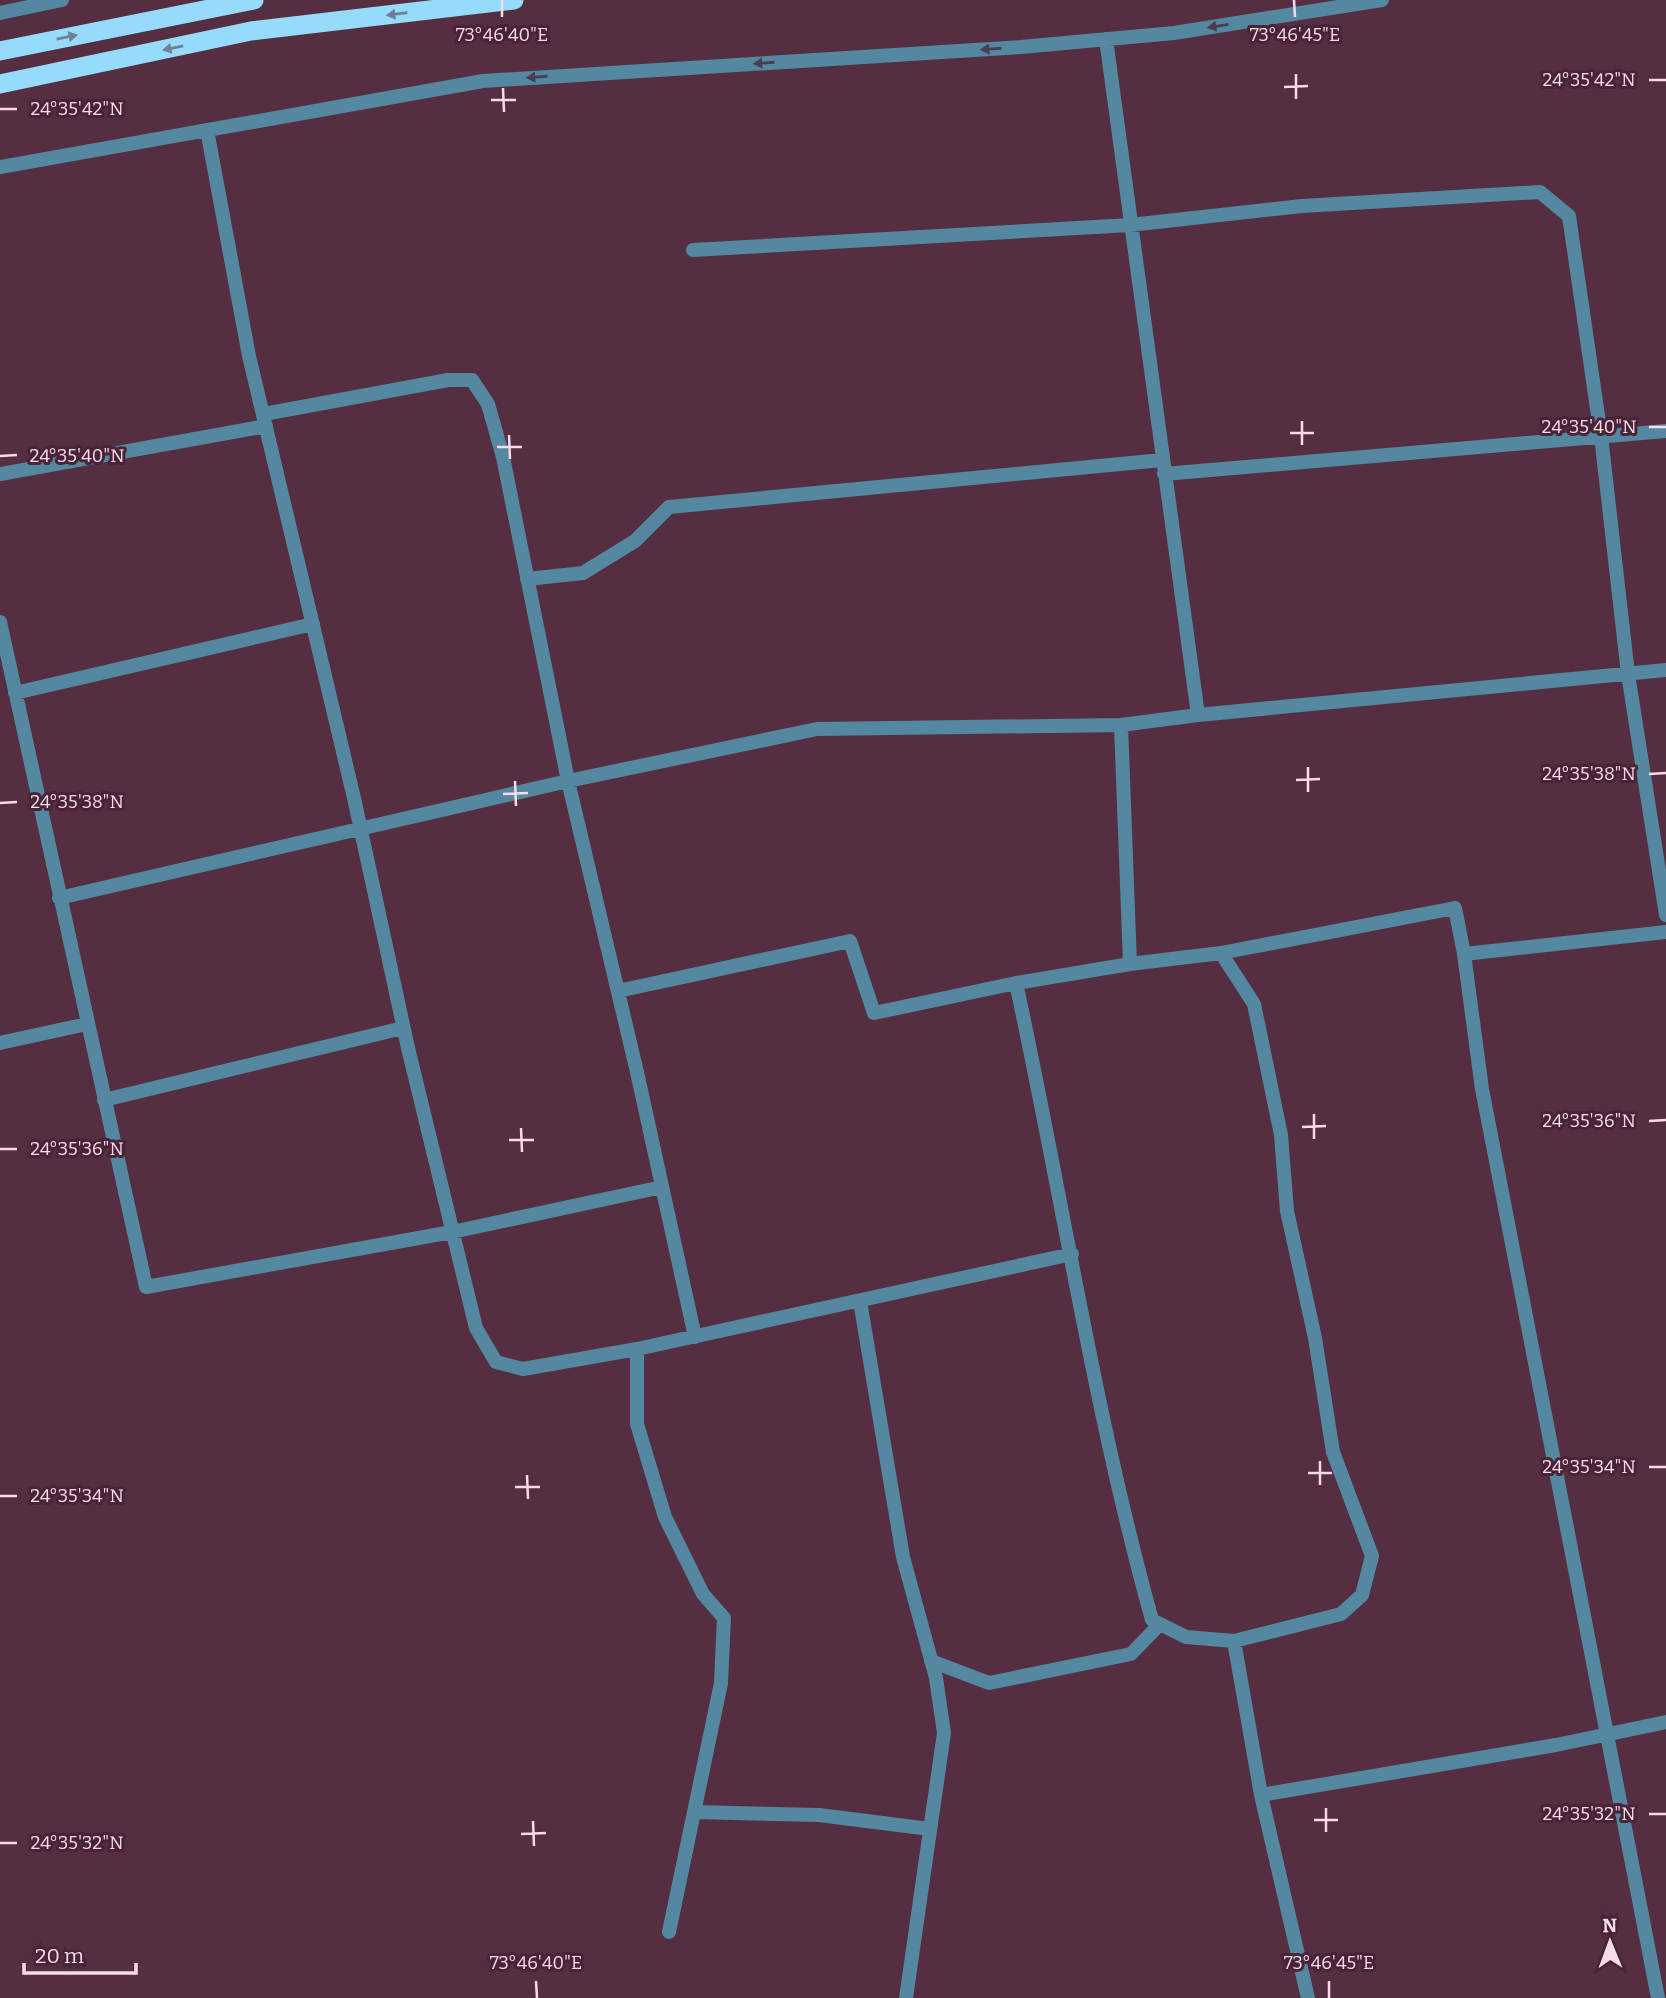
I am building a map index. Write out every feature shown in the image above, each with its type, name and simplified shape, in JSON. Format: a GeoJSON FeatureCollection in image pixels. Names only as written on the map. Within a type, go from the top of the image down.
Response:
{"type":"FeatureCollection","features":[{"type":"Feature","properties":{"kind":"highway"},"geometry":{"type":"LineString","coordinates":[[0,51],[254,0]]}},
{"type":"Feature","properties":{"kind":"highway"},"geometry":{"type":"LineString","coordinates":[[0,84],[251,32],[514,0]]}},
{"type":"Feature","properties":{"kind":"street"},"geometry":{"type":"LineString","coordinates":[[0,13],[62,0]]}},
{"type":"Feature","properties":{"kind":"street"},"geometry":{"type":"LineString","coordinates":[[0,167],[483,80],[1021,47],[1174,33],[1382,0]]}},
{"type":"Feature","properties":{"kind":"street"},"geometry":{"type":"LineString","coordinates":[[1106,39],[1198,715]]}},
{"type":"Feature","properties":{"kind":"street"},"geometry":{"type":"LineString","coordinates":[[207,130],[265,420],[361,828],[403,1028],[476,1328],[496,1362],[523,1369],[637,1349],[1072,1254]]}},
{"type":"Feature","properties":{"kind":"street"},"geometry":{"type":"LineString","coordinates":[[693,250],[1130,225],[1302,206],[1540,192],[1569,216],[1601,436],[1628,674],[1666,915]]}},
{"type":"Feature","properties":{"kind":"street"},"geometry":{"type":"LineString","coordinates":[[0,474],[449,380],[472,380],[488,404],[503,457],[568,781],[695,1336]]}},
{"type":"Feature","properties":{"kind":"street"},"geometry":{"type":"LineString","coordinates":[[527,579],[583,573],[635,541],[669,507],[1163,467],[1666,431]]}},
{"type":"Feature","properties":{"kind":"street"},"geometry":{"type":"LineString","coordinates":[[0,622],[146,1287],[453,1231],[662,1187]]}},
{"type":"Feature","properties":{"kind":"street"},"geometry":{"type":"LineString","coordinates":[[15,693],[313,624]]}},
{"type":"Feature","properties":{"kind":"street"},"geometry":{"type":"LineString","coordinates":[[59,898],[568,781],[817,729],[1121,725],[1198,715],[1666,670]]}},
{"type":"Feature","properties":{"kind":"street"},"geometry":{"type":"LineString","coordinates":[[1121,725],[1130,964]]}},
{"type":"Feature","properties":{"kind":"street"},"geometry":{"type":"LineString","coordinates":[[618,991],[850,941],[874,1013],[1016,983],[1130,964],[1221,953],[1455,908],[1464,954],[1482,1089],[1658,1998]]}},
{"type":"Feature","properties":{"kind":"street"},"geometry":{"type":"LineString","coordinates":[[1464,954],[1666,932]]}},
{"type":"Feature","properties":{"kind":"street"},"geometry":{"type":"LineString","coordinates":[[1016,983],[1072,1254],[1104,1427],[1152,1620],[1186,1637],[1234,1641],[1341,1614],[1362,1595],[1372,1556],[1333,1451],[1315,1338],[1287,1211],[1281,1135],[1254,1004],[1221,953]]}},
{"type":"Feature","properties":{"kind":"street"},"geometry":{"type":"LineString","coordinates":[[0,1043],[87,1024]]}},
{"type":"Feature","properties":{"kind":"street"},"geometry":{"type":"LineString","coordinates":[[104,1100],[403,1028]]}},
{"type":"Feature","properties":{"kind":"street"},"geometry":{"type":"LineString","coordinates":[[860,1301],[903,1557],[931,1661],[944,1733],[905,1998]]}},
{"type":"Feature","properties":{"kind":"street"},"geometry":{"type":"LineString","coordinates":[[637,1349],[637,1424],[665,1517],[703,1594],[723,1618],[721,1683],[669,1932]]}},
{"type":"Feature","properties":{"kind":"street"},"geometry":{"type":"LineString","coordinates":[[931,1661],[989,1683],[1131,1654],[1160,1624]]}},
{"type":"Feature","properties":{"kind":"street"},"geometry":{"type":"LineString","coordinates":[[1234,1641],[1261,1795],[1308,1998]]}},
{"type":"Feature","properties":{"kind":"street"},"geometry":{"type":"LineString","coordinates":[[1261,1795],[1666,1722]]}},
{"type":"Feature","properties":{"kind":"street"},"geometry":{"type":"LineString","coordinates":[[694,1812],[819,1815],[930,1829]]}}]}
